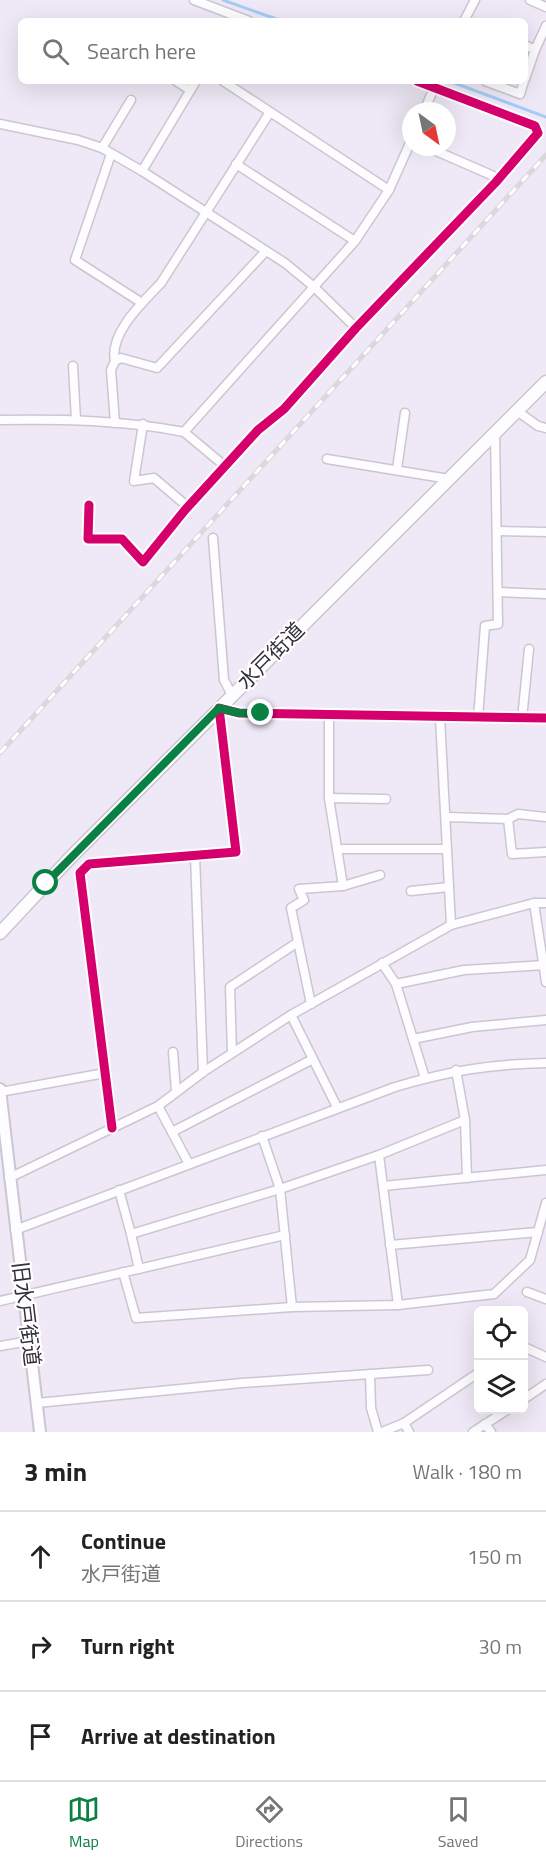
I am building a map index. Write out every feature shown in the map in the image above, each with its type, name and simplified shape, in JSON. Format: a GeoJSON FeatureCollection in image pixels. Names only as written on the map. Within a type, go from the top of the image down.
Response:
{"type":"FeatureCollection","features":[{"type":"Feature","properties":{"kind":"main road","name":"水戸街道"},"geometry":{"type":"LineString","coordinates":[[0,933],[71,857],[546,382]]}},
{"type":"Feature","properties":{"kind":"street"},"geometry":{"type":"LineString","coordinates":[[194,0],[241,18]]}},
{"type":"Feature","properties":{"kind":"street"},"geometry":{"type":"LineString","coordinates":[[466,18],[475,0]]}},
{"type":"Feature","properties":{"kind":"street"},"geometry":{"type":"LineString","coordinates":[[530,0],[546,7]]}},
{"type":"Feature","properties":{"kind":"street"},"geometry":{"type":"LineString","coordinates":[[528,71],[546,26]]}},
{"type":"Feature","properties":{"kind":"street"},"geometry":{"type":"LineString","coordinates":[[528,46],[535,50]]}},
{"type":"Feature","properties":{"kind":"street"},"geometry":{"type":"LineString","coordinates":[[181,84],[190,90]]}},
{"type":"Feature","properties":{"kind":"street"},"geometry":{"type":"LineString","coordinates":[[142,171],[194,84]]}},
{"type":"Feature","properties":{"kind":"street"},"geometry":{"type":"LineString","coordinates":[[234,84],[270,112],[389,190]]}},
{"type":"Feature","properties":{"kind":"street"},"geometry":{"type":"LineString","coordinates":[[428,102],[436,84]]}},
{"type":"Feature","properties":{"kind":"street"},"geometry":{"type":"LineString","coordinates":[[89,505],[88,539],[122,539],[143,562],[188,507],[258,430],[284,409],[356,328],[538,133],[535,126],[438,84]]}},
{"type":"Feature","properties":{"kind":"street"},"geometry":{"type":"LineString","coordinates":[[494,84],[520,93],[523,84]]}},
{"type":"Feature","properties":{"kind":"street"},"geometry":{"type":"LineString","coordinates":[[102,148],[131,100]]}},
{"type":"Feature","properties":{"kind":"street"},"geometry":{"type":"LineString","coordinates":[[115,423],[111,370],[115,361],[112,349],[116,340],[142,303],[161,283],[270,112]]}},
{"type":"Feature","properties":{"kind":"street"},"geometry":{"type":"LineString","coordinates":[[0,124],[78,140],[102,148],[142,171],[285,263],[313,286],[356,328]]}},
{"type":"Feature","properties":{"kind":"street"},"geometry":{"type":"LineString","coordinates":[[111,154],[75,260],[142,303]]}},
{"type":"Feature","properties":{"kind":"street"},"geometry":{"type":"LineString","coordinates":[[184,432],[355,241],[389,190],[404,156]]}},
{"type":"Feature","properties":{"kind":"street"},"geometry":{"type":"LineString","coordinates":[[448,156],[498,178]]}},
{"type":"Feature","properties":{"kind":"street"},"geometry":{"type":"LineString","coordinates":[[236,164],[355,241]]}},
{"type":"Feature","properties":{"kind":"street"},"geometry":{"type":"LineString","coordinates":[[115,361],[121,358],[157,368],[265,252]]}},
{"type":"Feature","properties":{"kind":"street"},"geometry":{"type":"LineString","coordinates":[[73,366],[76,420]]}},
{"type":"Feature","properties":{"kind":"street"},"geometry":{"type":"LineString","coordinates":[[517,411],[538,426],[546,428]]}},
{"type":"Feature","properties":{"kind":"street"},"geometry":{"type":"LineString","coordinates":[[398,469],[405,413]]}},
{"type":"Feature","properties":{"kind":"street"},"geometry":{"type":"LineString","coordinates":[[0,420],[76,420],[144,424],[184,432],[226,467]]}},
{"type":"Feature","properties":{"kind":"street"},"geometry":{"type":"LineString","coordinates":[[144,424],[134,481],[154,478],[188,507]]}},
{"type":"Feature","properties":{"kind":"street"},"geometry":{"type":"LineString","coordinates":[[478,718],[485,626],[498,624],[495,432]]}},
{"type":"Feature","properties":{"kind":"street"},"geometry":{"type":"LineString","coordinates":[[327,459],[448,479]]}},
{"type":"Feature","properties":{"kind":"street"},"geometry":{"type":"LineString","coordinates":[[497,531],[546,532]]}},
{"type":"Feature","properties":{"kind":"street"},"geometry":{"type":"LineString","coordinates":[[213,538],[224,680],[232,695]]}},
{"type":"Feature","properties":{"kind":"street"},"geometry":{"type":"LineString","coordinates":[[498,592],[546,594]]}},
{"type":"Feature","properties":{"kind":"street"},"geometry":{"type":"LineString","coordinates":[[522,719],[529,649]]}},
{"type":"Feature","properties":{"kind":"street"},"geometry":{"type":"LineString","coordinates":[[112,1128],[80,873],[89,864],[236,852],[219,708],[239,713],[546,718]]}},
{"type":"Feature","properties":{"kind":"street"},"geometry":{"type":"LineString","coordinates":[[329,715],[329,798],[342,886]]}},
{"type":"Feature","properties":{"kind":"street"},"geometry":{"type":"LineString","coordinates":[[440,718],[451,925]]}},
{"type":"Feature","properties":{"kind":"street"},"geometry":{"type":"LineString","coordinates":[[329,798],[387,799]]}},
{"type":"Feature","properties":{"kind":"street"},"geometry":{"type":"LineString","coordinates":[[447,817],[508,819],[518,814],[546,817]]}},
{"type":"Feature","properties":{"kind":"street"},"geometry":{"type":"LineString","coordinates":[[508,819],[512,854],[546,852]]}},
{"type":"Feature","properties":{"kind":"street"},"geometry":{"type":"LineString","coordinates":[[337,849],[446,849]]}},
{"type":"Feature","properties":{"kind":"street"},"geometry":{"type":"LineString","coordinates":[[195,855],[203,1072]]}},
{"type":"Feature","properties":{"kind":"street"},"geometry":{"type":"LineString","coordinates":[[71,857],[85,868]]}},
{"type":"Feature","properties":{"kind":"street"},"geometry":{"type":"LineString","coordinates":[[311,1004],[291,908],[304,900],[299,889],[342,886],[380,875]]}},
{"type":"Feature","properties":{"kind":"street"},"geometry":{"type":"LineString","coordinates":[[411,891],[449,887]]}},
{"type":"Feature","properties":{"kind":"street"},"geometry":{"type":"LineString","coordinates":[[534,903],[546,982]]}},
{"type":"Feature","properties":{"kind":"street"},"geometry":{"type":"LineString","coordinates":[[9,1178],[158,1106],[203,1072],[291,1015],[451,925],[534,903],[546,903]]}},
{"type":"Feature","properties":{"kind":"street"},"geometry":{"type":"LineString","coordinates":[[232,1053],[230,987],[298,942]]}},
{"type":"Feature","properties":{"kind":"street"},"geometry":{"type":"LineString","coordinates":[[382,963],[396,984],[426,1078]]}},
{"type":"Feature","properties":{"kind":"street"},"geometry":{"type":"LineString","coordinates":[[396,984],[464,970],[545,965]]}},
{"type":"Feature","properties":{"kind":"street"},"geometry":{"type":"LineString","coordinates":[[291,1015],[337,1107]]}},
{"type":"Feature","properties":{"kind":"street"},"geometry":{"type":"LineString","coordinates":[[414,1040],[472,1027],[546,1020]]}},
{"type":"Feature","properties":{"kind":"street"},"geometry":{"type":"LineString","coordinates":[[172,1052],[176,1092]]}},
{"type":"Feature","properties":{"kind":"street"},"geometry":{"type":"LineString","coordinates":[[172,1132],[313,1059]]}},
{"type":"Feature","properties":{"kind":"street"},"geometry":{"type":"LineString","coordinates":[[15,1230],[337,1107],[426,1078],[456,1070],[505,1063],[546,1062]]}},
{"type":"Feature","properties":{"kind":"street"},"geometry":{"type":"LineString","coordinates":[[456,1070],[465,1120],[467,1178]]}},
{"type":"Feature","properties":{"kind":"street"},"geometry":{"type":"LineString","coordinates":[[0,1090],[105,1073]]}},
{"type":"Feature","properties":{"kind":"street","name":"旧水戸街道"},"geometry":{"type":"LineString","coordinates":[[0,1090],[40,1432]]}},
{"type":"Feature","properties":{"kind":"street"},"geometry":{"type":"LineString","coordinates":[[158,1106],[189,1164]]}},
{"type":"Feature","properties":{"kind":"street"},"geometry":{"type":"LineString","coordinates":[[131,1234],[280,1189],[379,1155],[465,1120]]}},
{"type":"Feature","properties":{"kind":"street"},"geometry":{"type":"LineString","coordinates":[[262,1137],[280,1189],[292,1307]]}},
{"type":"Feature","properties":{"kind":"street"},"geometry":{"type":"LineString","coordinates":[[379,1155],[398,1305]]}},
{"type":"Feature","properties":{"kind":"street"},"geometry":{"type":"LineString","coordinates":[[383,1186],[546,1170]]}},
{"type":"Feature","properties":{"kind":"street"},"geometry":{"type":"LineString","coordinates":[[118,1190],[139,1269]]}},
{"type":"Feature","properties":{"kind":"street"},"geometry":{"type":"LineString","coordinates":[[123,1272],[136,1318],[292,1307],[398,1305],[494,1294],[530,1260],[546,1203]]}},
{"type":"Feature","properties":{"kind":"street"},"geometry":{"type":"LineString","coordinates":[[390,1245],[538,1232]]}},
{"type":"Feature","properties":{"kind":"street"},"geometry":{"type":"LineString","coordinates":[[0,1300],[285,1235]]}},
{"type":"Feature","properties":{"kind":"street"},"geometry":{"type":"LineString","coordinates":[[527,1292],[546,1299]]}},
{"type":"Feature","properties":{"kind":"street"},"geometry":{"type":"LineString","coordinates":[[0,1346],[29,1341]]}},
{"type":"Feature","properties":{"kind":"street"},"geometry":{"type":"LineString","coordinates":[[528,1349],[546,1357]]}},
{"type":"Feature","properties":{"kind":"street"},"geometry":{"type":"LineString","coordinates":[[37,1403],[428,1370]]}},
{"type":"Feature","properties":{"kind":"street"},"geometry":{"type":"LineString","coordinates":[[370,1374],[371,1408],[380,1432],[404,1424],[474,1376]]}},
{"type":"Feature","properties":{"kind":"street"},"geometry":{"type":"LineString","coordinates":[[528,1395],[546,1384]]}},
{"type":"Feature","properties":{"kind":"street"},"geometry":{"type":"LineString","coordinates":[[473,1432],[501,1414]]}},
{"type":"Feature","properties":{"kind":"street"},"geometry":{"type":"LineString","coordinates":[[404,1424],[409,1432]]}},
{"type":"Feature","properties":{"kind":"street"},"geometry":{"type":"LineString","coordinates":[[485,1424],[491,1432]]}},
{"type":"Feature","properties":{"kind":"waterway"},"geometry":{"type":"LineString","coordinates":[[223,0],[274,18]]}},
{"type":"Feature","properties":{"kind":"waterway"},"geometry":{"type":"LineString","coordinates":[[457,84],[546,117]]}},
{"type":"Feature","properties":{"kind":"railway"},"geometry":{"type":"LineString","coordinates":[[0,753],[546,155]]}},
{"type":"Feature","properties":{"kind":"cycle path"},"geometry":{"type":"LineString","coordinates":[[89,505],[88,539],[122,539],[143,562],[185,510],[258,430],[284,409],[356,328],[496,182],[538,133],[535,126],[425,84]]}},
{"type":"Feature","properties":{"kind":"cycle path"},"geometry":{"type":"LineString","coordinates":[[112,1128],[80,873],[89,864],[236,852],[219,708],[239,713],[546,718]]}},
{"type":"Feature","properties":{"kind":"route"},"geometry":{"type":"LineString","coordinates":[[46,883],[219,708],[239,713],[261,713]]}}]}
